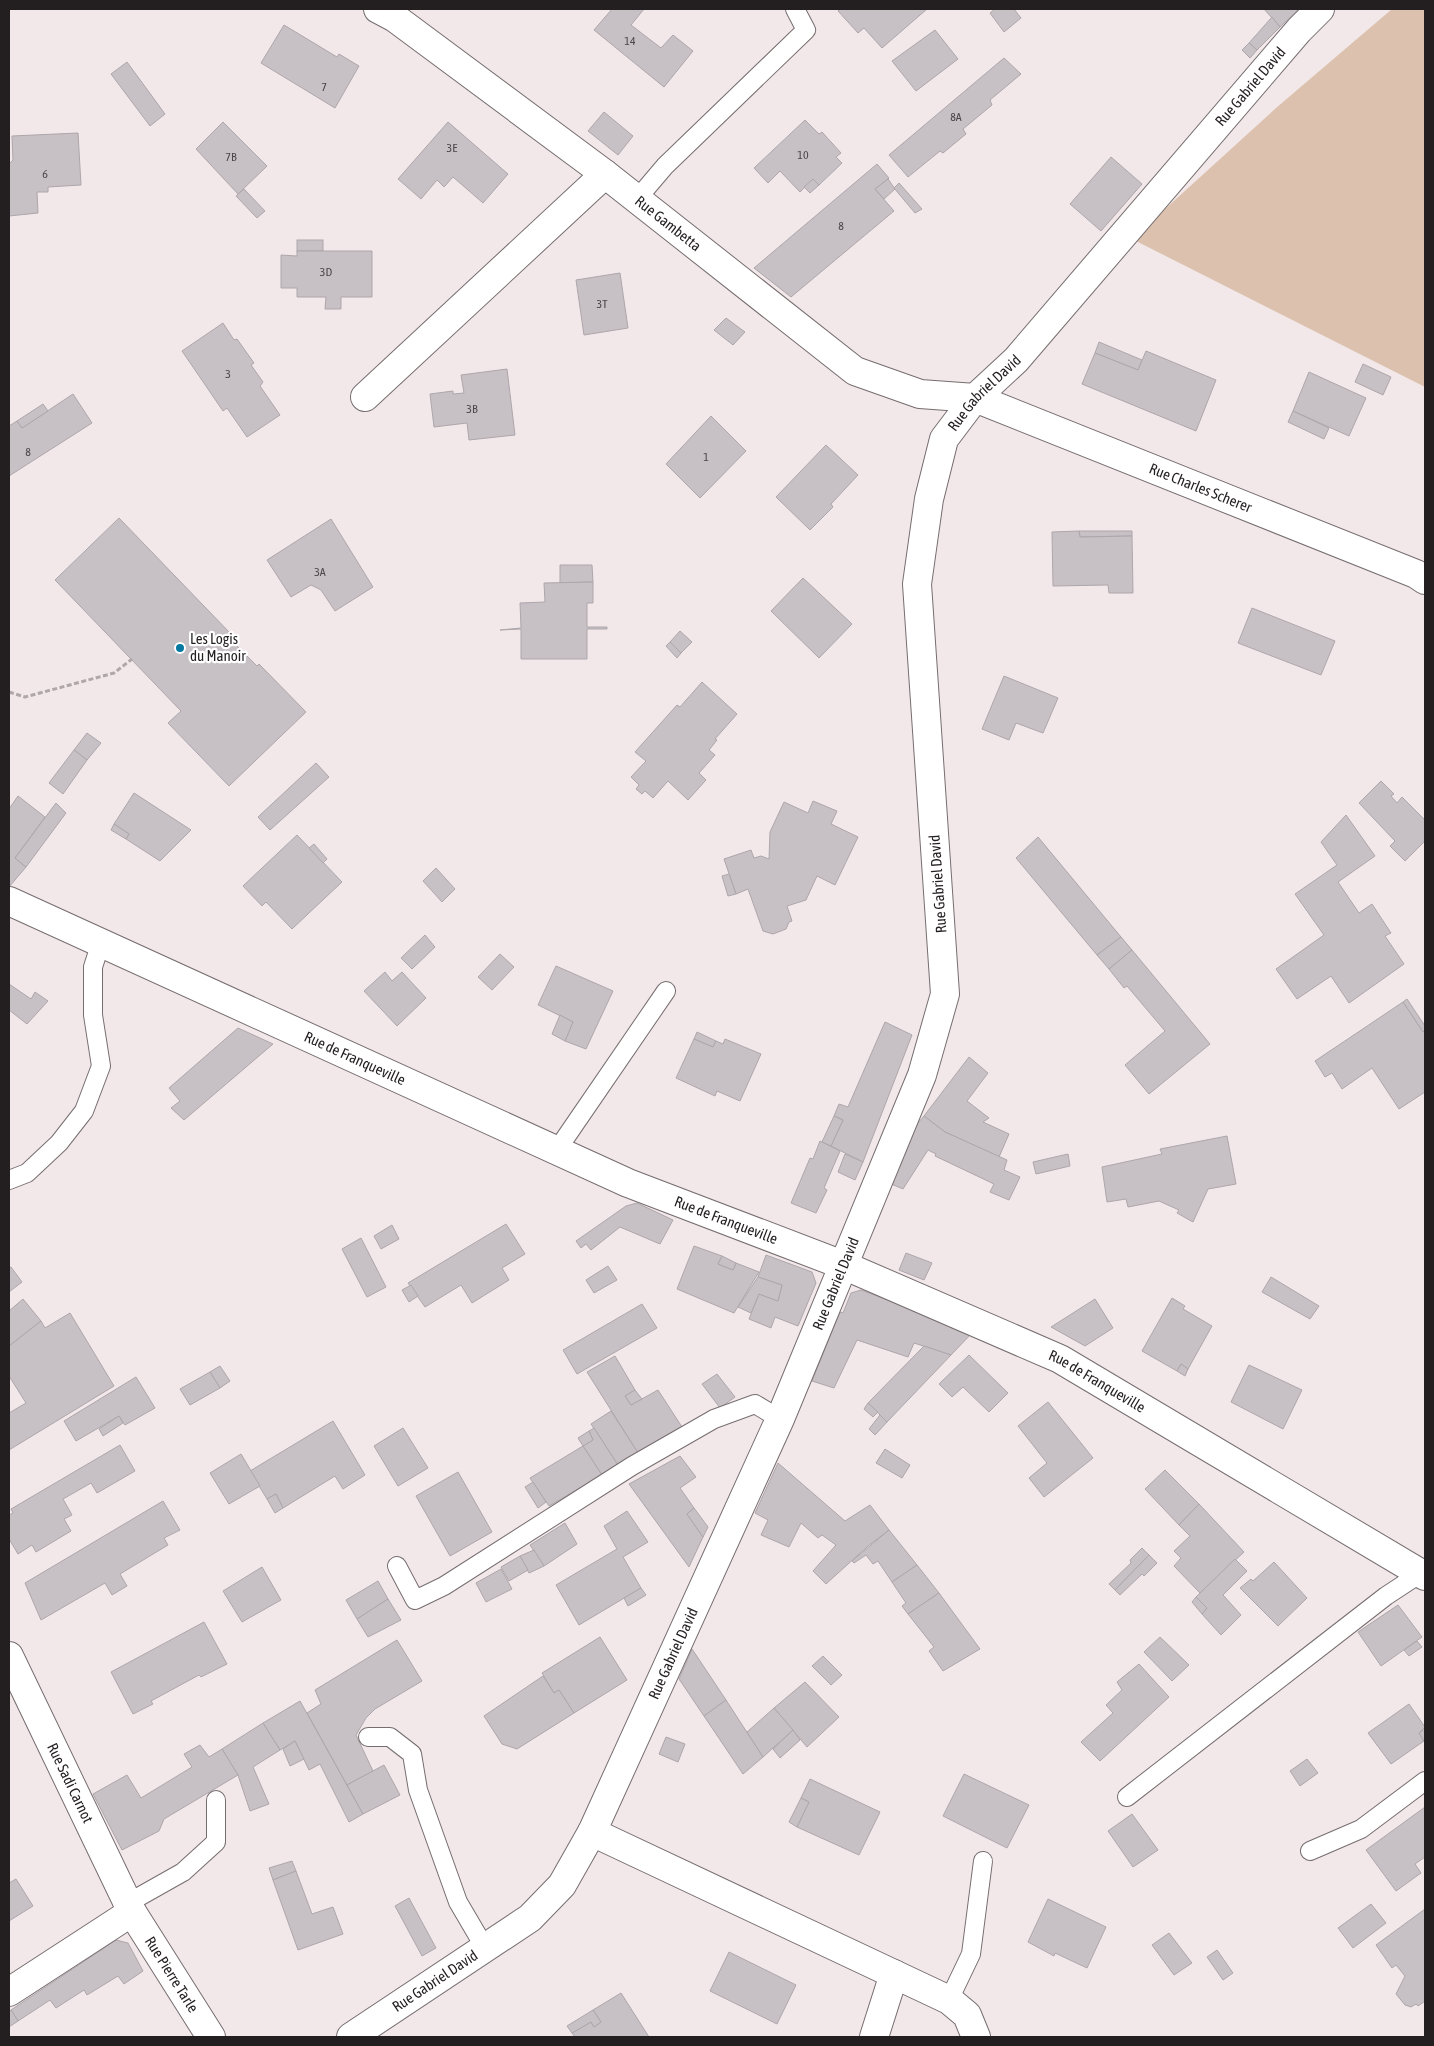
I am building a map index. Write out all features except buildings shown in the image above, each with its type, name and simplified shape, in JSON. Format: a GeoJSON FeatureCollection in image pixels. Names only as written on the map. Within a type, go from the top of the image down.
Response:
{"type":"FeatureCollection","features":[{"type":"Feature","properties":{"kind":"street","name":"Rue Gambetta"},"geometry":{"type":"LineString","coordinates":[[378,9],[396,18],[605,174],[855,371],[920,394],[975,398]]}},
{"type":"Feature","properties":{"kind":"street","name":"Rue Gabriel David"},"geometry":{"type":"LineString","coordinates":[[351,2037],[530,1918],[562,1886],[592,1832],[780,1418],[922,1075],[946,994],[917,584],[929,499],[944,439],[975,398],[1016,360],[1292,37],[1320,9]]}},
{"type":"Feature","properties":{"kind":"street"},"geometry":{"type":"LineString","coordinates":[[365,397],[605,174]]}},
{"type":"Feature","properties":{"kind":"street","name":"Rue Charles Scherer"},"geometry":{"type":"LineString","coordinates":[[975,398],[1416,574],[1425,580]]}},
{"type":"Feature","properties":{"kind":"street","name":"Rue de Franqueville"},"geometry":{"type":"LineString","coordinates":[[9,901],[628,1182],[843,1265],[1060,1359],[1423,1574]]}},
{"type":"Feature","properties":{"kind":"street","name":"Rue Sadi Carnot"},"geometry":{"type":"LineString","coordinates":[[9,1656],[130,1908]]}},
{"type":"Feature","properties":{"kind":"street"},"geometry":{"type":"LineString","coordinates":[[592,1832],[949,2000],[967,2016],[976,2037]]}},
{"type":"Feature","properties":{"kind":"street"},"geometry":{"type":"LineString","coordinates":[[9,1992],[130,1908]]}},
{"type":"Feature","properties":{"kind":"street","name":"Rue Pierre Tarle"},"geometry":{"type":"LineString","coordinates":[[130,1908],[211,2037]]}},
{"type":"Feature","properties":{"kind":"street"},"geometry":{"type":"LineString","coordinates":[[874,2037],[894,1974]]}},
{"type":"Feature","properties":{"kind":"lane"},"geometry":{"type":"LineString","coordinates":[[637,199],[665,166],[806,30],[795,9]]}},
{"type":"Feature","properties":{"kind":"lane"},"geometry":{"type":"LineString","coordinates":[[9,1180],[26,1173],[59,1143],[84,1111],[101,1066],[93,1015],[93,967],[101,942]]}},
{"type":"Feature","properties":{"kind":"lane"},"geometry":{"type":"LineString","coordinates":[[557,1150],[666,991]]}},
{"type":"Feature","properties":{"kind":"lane"},"geometry":{"type":"LineString","coordinates":[[397,1566],[415,1600],[444,1586],[632,1466],[714,1419],[755,1404],[780,1418]]}},
{"type":"Feature","properties":{"kind":"lane"},"geometry":{"type":"LineString","coordinates":[[1127,1797],[1386,1596],[1423,1574]]}},
{"type":"Feature","properties":{"kind":"lane"},"geometry":{"type":"LineString","coordinates":[[368,1737],[390,1737],[412,1754],[418,1790],[458,1902],[485,1948]]}},
{"type":"Feature","properties":{"kind":"lane"},"geometry":{"type":"LineString","coordinates":[[1310,1851],[1361,1829],[1425,1781]]}},
{"type":"Feature","properties":{"kind":"lane"},"geometry":{"type":"LineString","coordinates":[[130,1908],[183,1872],[216,1842],[216,1800]]}},
{"type":"Feature","properties":{"kind":"lane"},"geometry":{"type":"LineString","coordinates":[[949,2000],[971,1954],[983,1861]]}},
{"type":"Feature","properties":{"kind":"path"},"geometry":{"type":"LineString","coordinates":[[9,692],[24,697],[114,673],[132,659]]}},
{"type":"Feature","properties":{"kind":"shaded area"},"geometry":{"type":"Polygon","coordinates":[[[1392,9],[1425,9],[1425,387],[1132,239],[1276,108],[1392,9]]]}},
{"type":"Feature","properties":{"kind":"place","name":"Les Logis du Manoir"},"geometry":{"type":"Point","coordinates":[180,648]}}]}
